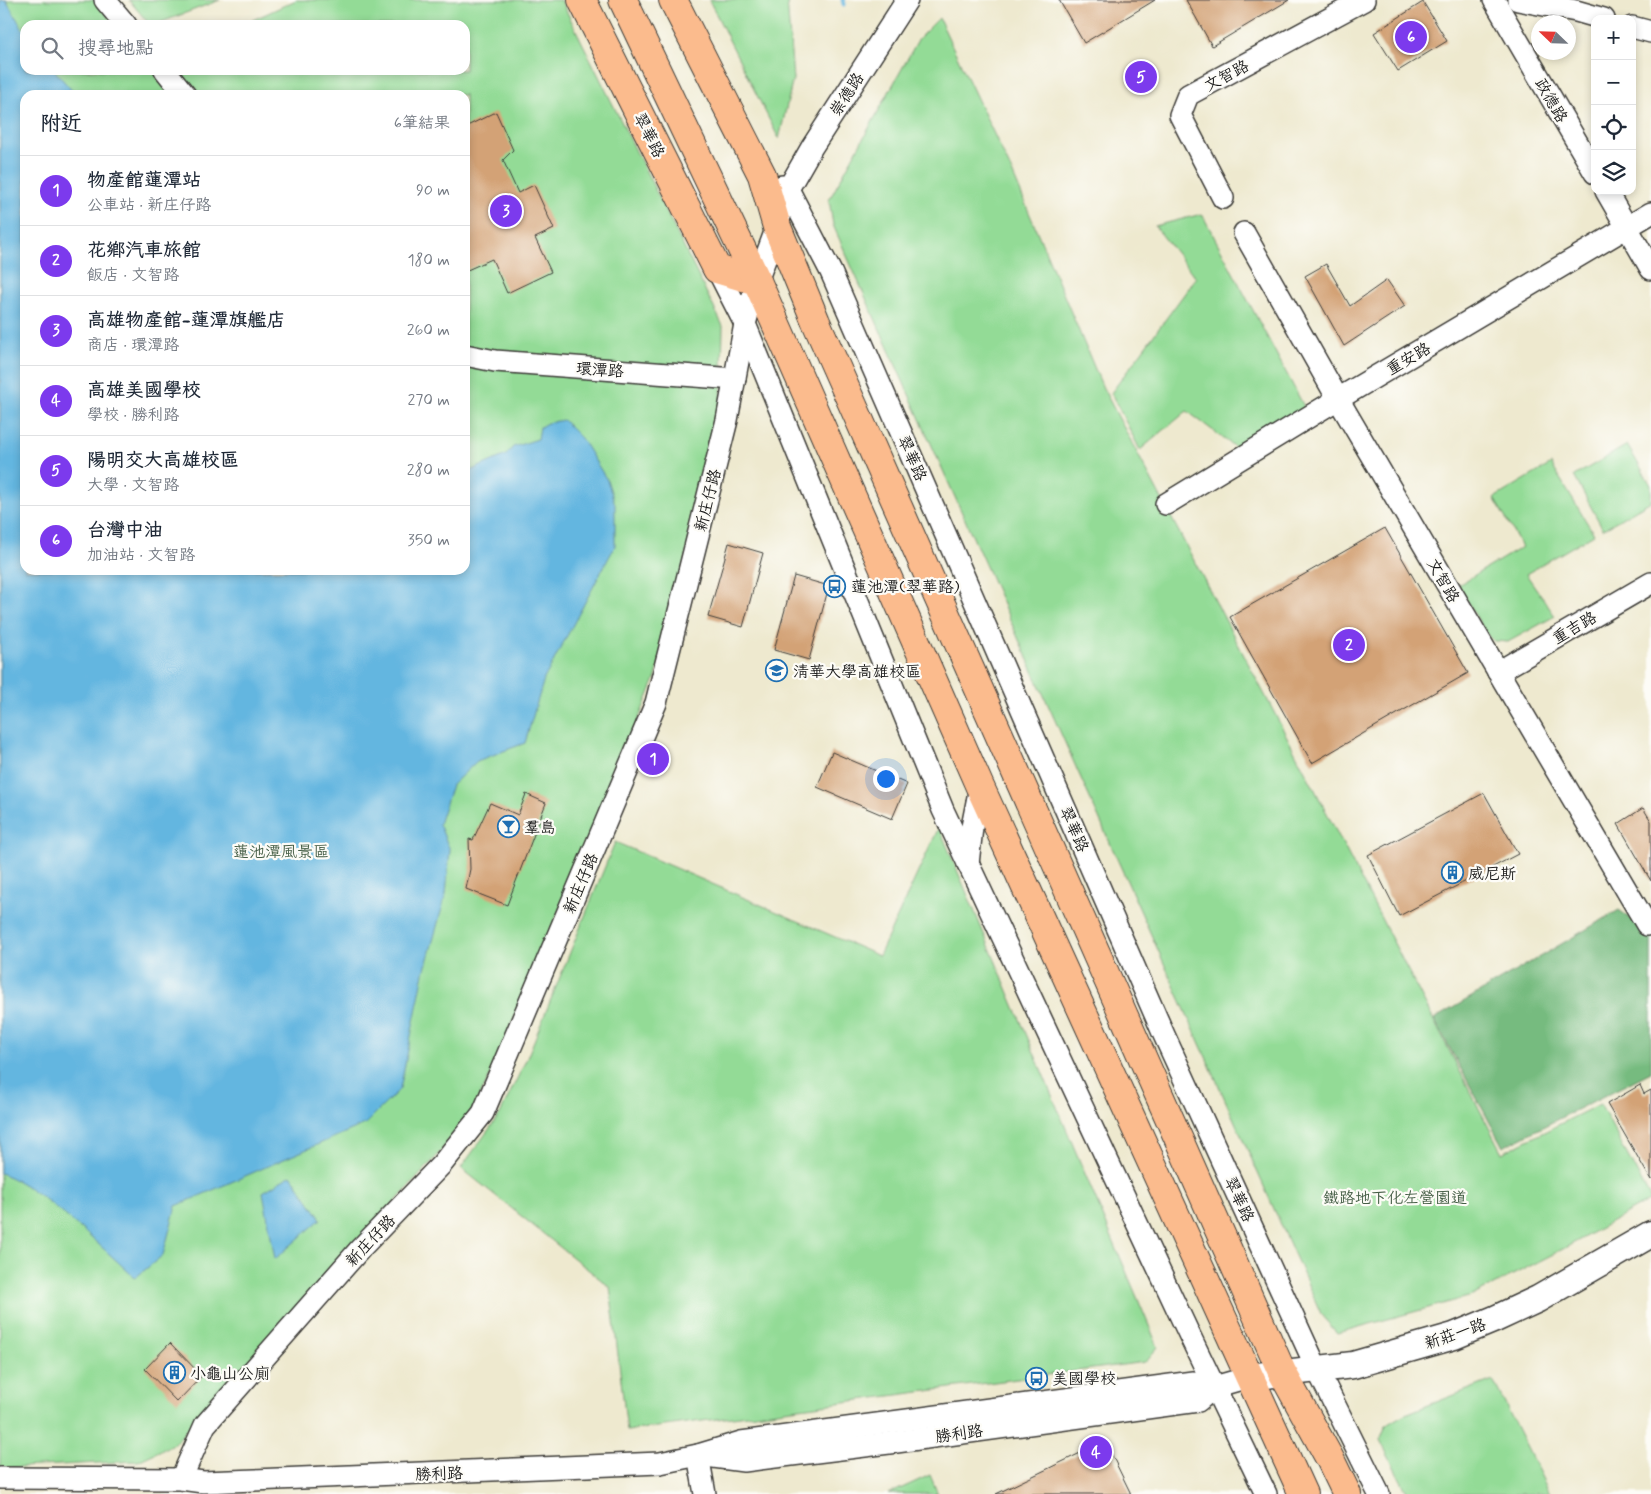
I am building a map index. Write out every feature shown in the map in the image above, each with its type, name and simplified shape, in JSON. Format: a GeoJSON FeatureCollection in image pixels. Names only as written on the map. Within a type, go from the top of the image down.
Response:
{"type":"FeatureCollection","features":[{"type":"Feature","properties":{"kind":"main road","name":"翠華路"},"geometry":{"type":"LineString","coordinates":[[582,0],[717,269]]}},
{"type":"Feature","properties":{"kind":"main road"},"geometry":{"type":"LineString","coordinates":[[623,0],[756,282],[980,788],[1303,1494]]}},
{"type":"Feature","properties":{"kind":"main road","name":"翠華路"},"geometry":{"type":"LineString","coordinates":[[673,0],[762,175],[777,227],[816,322],[1113,992],[1282,1372],[1347,1494]]}},
{"type":"Feature","properties":{"kind":"main road"},"geometry":{"type":"LineString","coordinates":[[717,269],[756,282]]}},
{"type":"Feature","properties":{"kind":"street"},"geometry":{"type":"LineString","coordinates":[[105,0],[122,20]]}},
{"type":"Feature","properties":{"kind":"street","name":"崇德路"},"geometry":{"type":"LineString","coordinates":[[788,189],[812,147],[907,0]]}},
{"type":"Feature","properties":{"kind":"street","name":"文智路"},"geometry":{"type":"LineString","coordinates":[[1223,198],[1180,115],[1188,95],[1364,0]]}},
{"type":"Feature","properties":{"kind":"street","name":"政德路"},"geometry":{"type":"LineString","coordinates":[[1494,0],[1591,166]]}},
{"type":"Feature","properties":{"kind":"street"},"geometry":{"type":"LineString","coordinates":[[1518,0],[1591,15]]}},
{"type":"Feature","properties":{"kind":"street"},"geometry":{"type":"LineString","coordinates":[[1636,28],[1651,32]]}},
{"type":"Feature","properties":{"kind":"street"},"geometry":{"type":"LineString","coordinates":[[169,75],[181,90]]}},
{"type":"Feature","properties":{"kind":"street"},"geometry":{"type":"LineString","coordinates":[[762,175],[788,189]]}},
{"type":"Feature","properties":{"kind":"street","name":"翠華路"},"geometry":{"type":"LineString","coordinates":[[788,189],[839,289],[1164,1035],[1317,1369],[1379,1494]]}},
{"type":"Feature","properties":{"kind":"street","name":"新庄仔路"},"geometry":{"type":"LineString","coordinates":[[181,1479],[205,1425],[362,1248],[442,1164],[483,1113],[656,703],[727,420],[744,324],[756,282],[777,227],[788,189]]}},
{"type":"Feature","properties":{"kind":"street"},"geometry":{"type":"LineString","coordinates":[[1608,195],[1651,268]]}},
{"type":"Feature","properties":{"kind":"street","name":"重安路"},"geometry":{"type":"LineString","coordinates":[[1166,504],[1338,399],[1651,214]]}},
{"type":"Feature","properties":{"kind":"street","name":"文智路"},"geometry":{"type":"LineString","coordinates":[[1244,233],[1338,399],[1646,926]]}},
{"type":"Feature","properties":{"kind":"street","name":"翠華路"},"geometry":{"type":"LineString","coordinates":[[717,269],[744,324],[943,810],[1266,1494]]}},
{"type":"Feature","properties":{"kind":"street","name":"環潭路"},"geometry":{"type":"LineString","coordinates":[[470,357],[495,362],[735,379]]}},
{"type":"Feature","properties":{"kind":"street","name":"重吉路"},"geometry":{"type":"LineString","coordinates":[[1498,672],[1651,583]]}},
{"type":"Feature","properties":{"kind":"street"},"geometry":{"type":"LineString","coordinates":[[968,865],[972,828],[980,788]]}},
{"type":"Feature","properties":{"kind":"street"},"geometry":{"type":"LineString","coordinates":[[943,810],[1008,847]]}},
{"type":"Feature","properties":{"kind":"street"},"geometry":{"type":"LineString","coordinates":[[1138,975],[1140,1052]]}},
{"type":"Feature","properties":{"kind":"street"},"geometry":{"type":"LineString","coordinates":[[1113,992],[1164,1035]]}},
{"type":"Feature","properties":{"kind":"street","name":"新莊一路"},"geometry":{"type":"LineString","coordinates":[[1249,1377],[1353,1365],[1454,1336],[1495,1319],[1555,1290],[1649,1235]]}},
{"type":"Feature","properties":{"kind":"street","name":"勝利路"},"geometry":{"type":"LineString","coordinates":[[0,1478],[181,1479],[203,1482],[660,1463],[698,1455],[744,1461],[1198,1401],[1214,1387],[1249,1377]]}},
{"type":"Feature","properties":{"kind":"street"},"geometry":{"type":"LineString","coordinates":[[698,1455],[705,1494]]}},
{"type":"Feature","properties":{"kind":"green space","name":"蓮池潭風景區"},"geometry":{"type":"Polygon","coordinates":[[[0,0],[95,0],[111,20],[20,20],[20,75],[470,75],[470,20],[253,20],[296,0],[561,0],[723,326],[721,411],[656,677],[491,1074],[470,1115],[437,1156],[174,1444],[138,1461],[0,1468],[0,0]]]}},
{"type":"Feature","properties":{"kind":"green space"},"geometry":{"type":"Polygon","coordinates":[[[129,0],[220,0],[167,20],[146,20],[129,0]]]}},
{"type":"Feature","properties":{"kind":"green space"},"geometry":{"type":"Polygon","coordinates":[[[709,0],[787,0],[793,79],[779,139],[709,0]]]}},
{"type":"Feature","properties":{"kind":"green space","name":"鐵路地下化左營園道"},"geometry":{"type":"Polygon","coordinates":[[[939,18],[1012,172],[1103,388],[1315,790],[1502,1153],[1600,1104],[1651,1199],[1563,1249],[1472,1296],[1337,1333],[1322,1316],[833,225],[829,200],[919,38],[939,18]]]}},
{"type":"Feature","properties":{"kind":"green space"},"geometry":{"type":"Polygon","coordinates":[[[1202,214],[1307,412],[1240,451],[1187,411],[1140,450],[1111,393],[1196,278],[1155,226],[1202,214]]]}},
{"type":"Feature","properties":{"kind":"green space"},"geometry":{"type":"Polygon","coordinates":[[[1627,445],[1651,485],[1651,501],[1603,529],[1574,476],[1627,445]]]}},
{"type":"Feature","properties":{"kind":"green space"},"geometry":{"type":"Polygon","coordinates":[[[1551,464],[1594,534],[1526,574],[1555,616],[1508,642],[1494,641],[1486,634],[1458,585],[1522,547],[1494,498],[1551,464]]]}},
{"type":"Feature","properties":{"kind":"green space"},"geometry":{"type":"Polygon","coordinates":[[[939,827],[1158,1347],[1145,1362],[627,1431],[610,1287],[461,1168],[500,1114],[527,1058],[615,842],[879,956],[939,827]]]}},
{"type":"Feature","properties":{"kind":"green space"},"geometry":{"type":"Polygon","coordinates":[[[1619,910],[1651,933],[1651,1072],[1503,1147],[1434,1019],[1619,910]]]}},
{"type":"Feature","properties":{"kind":"green space"},"geometry":{"type":"Polygon","coordinates":[[[1493,1380],[1550,1494],[1408,1494],[1380,1440],[1386,1425],[1403,1415],[1493,1380]]]}},
{"type":"Feature","properties":{"kind":"green space"},"geometry":{"type":"Polygon","coordinates":[[[930,1475],[938,1494],[889,1494],[930,1475]]]}},
{"type":"Feature","properties":{"kind":"water"},"geometry":{"type":"Polygon","coordinates":[[[0,0],[6,0],[20,24],[20,75],[58,75],[72,90],[20,90],[20,575],[470,575],[470,471],[506,455],[513,447],[538,439],[540,427],[547,423],[563,420],[581,438],[607,480],[615,504],[615,546],[544,679],[525,743],[477,761],[452,785],[439,824],[450,850],[446,894],[424,973],[400,1089],[365,1124],[176,1206],[163,1255],[135,1278],[46,1200],[19,1182],[0,1173],[0,0]]]}},
{"type":"Feature","properties":{"kind":"water"},"geometry":{"type":"Polygon","coordinates":[[[291,1175],[321,1219],[275,1259],[263,1192],[291,1175]]]}},
{"type":"Feature","properties":{"kind":"building"},"geometry":{"type":"Polygon","coordinates":[[[1059,0],[1155,0],[1084,43],[1059,0]]]}},
{"type":"Feature","properties":{"kind":"building"},"geometry":{"type":"Polygon","coordinates":[[[1186,0],[1289,0],[1212,46],[1186,0]]]}},
{"type":"Feature","properties":{"kind":"building"},"geometry":{"type":"Polygon","coordinates":[[[1423,2],[1447,41],[1398,71],[1374,33],[1423,2]]]}},
{"type":"Feature","properties":{"kind":"building"},"geometry":{"type":"Polygon","coordinates":[[[496,112],[513,150],[503,160],[518,193],[534,185],[554,229],[535,238],[551,272],[507,293],[492,259],[470,269],[470,125],[496,112]]]}},
{"type":"Feature","properties":{"kind":"building"},"geometry":{"type":"Polygon","coordinates":[[[1326,264],[1350,306],[1387,280],[1405,306],[1344,346],[1305,276],[1326,264]]]}},
{"type":"Feature","properties":{"kind":"building"},"geometry":{"type":"Polygon","coordinates":[[[1385,528],[1468,673],[1312,763],[1230,617],[1385,528]]]}},
{"type":"Feature","properties":{"kind":"building"},"geometry":{"type":"Polygon","coordinates":[[[729,543],[763,553],[743,627],[708,617],[729,543]]]}},
{"type":"Feature","properties":{"kind":"building"},"geometry":{"type":"Polygon","coordinates":[[[794,576],[829,586],[809,660],[774,650],[794,576]]]}},
{"type":"Feature","properties":{"kind":"building"},"geometry":{"type":"Polygon","coordinates":[[[832,752],[907,784],[892,819],[817,787],[832,752]]]}},
{"type":"Feature","properties":{"kind":"building"},"geometry":{"type":"Polygon","coordinates":[[[1484,793],[1518,854],[1399,916],[1368,855],[1484,793]]]}},
{"type":"Feature","properties":{"kind":"building"},"geometry":{"type":"Polygon","coordinates":[[[526,794],[546,803],[507,905],[466,889],[470,869],[469,839],[473,840],[490,803],[518,815],[526,794]]]}},
{"type":"Feature","properties":{"kind":"building"},"geometry":{"type":"Polygon","coordinates":[[[1643,808],[1651,821],[1651,881],[1618,824],[1643,808]]]}},
{"type":"Feature","properties":{"kind":"building"},"geometry":{"type":"Polygon","coordinates":[[[1640,1085],[1644,1094],[1651,1090],[1651,1180],[1607,1104],[1640,1085]]]}},
{"type":"Feature","properties":{"kind":"building","name":"小龜山公廁"},"geometry":{"type":"Polygon","coordinates":[[[170,1343],[202,1376],[177,1402],[145,1369],[170,1343]]]}},
{"type":"Feature","properties":{"kind":"building"},"geometry":{"type":"Polygon","coordinates":[[[1105,1441],[1131,1494],[996,1494],[1105,1441]]]}},
{"type":"Feature","properties":{"kind":"waterway"},"geometry":{"type":"LineString","coordinates":[[843,0],[844,4]]}},
{"type":"Feature","properties":{"kind":"place","name":"台灣中油"},"geometry":{"type":"Point","coordinates":[1411,37]}},
{"type":"Feature","properties":{"kind":"place","name":"陽明交大高雄校區"},"geometry":{"type":"Point","coordinates":[1141,77]}},
{"type":"Feature","properties":{"kind":"place","name":"高雄物產館-蓮潭旗艦店"},"geometry":{"type":"Point","coordinates":[506,211]}},
{"type":"Feature","properties":{"kind":"place","name":"蓮池潭(翠華路)"},"geometry":{"type":"Point","coordinates":[835,586]}},
{"type":"Feature","properties":{"kind":"place","name":"花鄉汽車旅館"},"geometry":{"type":"Point","coordinates":[1349,645]}},
{"type":"Feature","properties":{"kind":"place","name":"清華大學高雄校區"},"geometry":{"type":"Point","coordinates":[777,671]}},
{"type":"Feature","properties":{"kind":"place","name":"物產館蓮潭站"},"geometry":{"type":"Point","coordinates":[653,759]}},
{"type":"Feature","properties":{"kind":"place","name":"羣島"},"geometry":{"type":"Point","coordinates":[508,827]}},
{"type":"Feature","properties":{"kind":"place","name":"威尼斯"},"geometry":{"type":"Point","coordinates":[1452,873]}},
{"type":"Feature","properties":{"kind":"place","name":"小龜山公廁"},"geometry":{"type":"Point","coordinates":[174,1373]}},
{"type":"Feature","properties":{"kind":"place","name":"美國學校"},"geometry":{"type":"Point","coordinates":[1036,1378]}},
{"type":"Feature","properties":{"kind":"place","name":"高雄美國學校"},"geometry":{"type":"Point","coordinates":[1096,1452]}}]}
